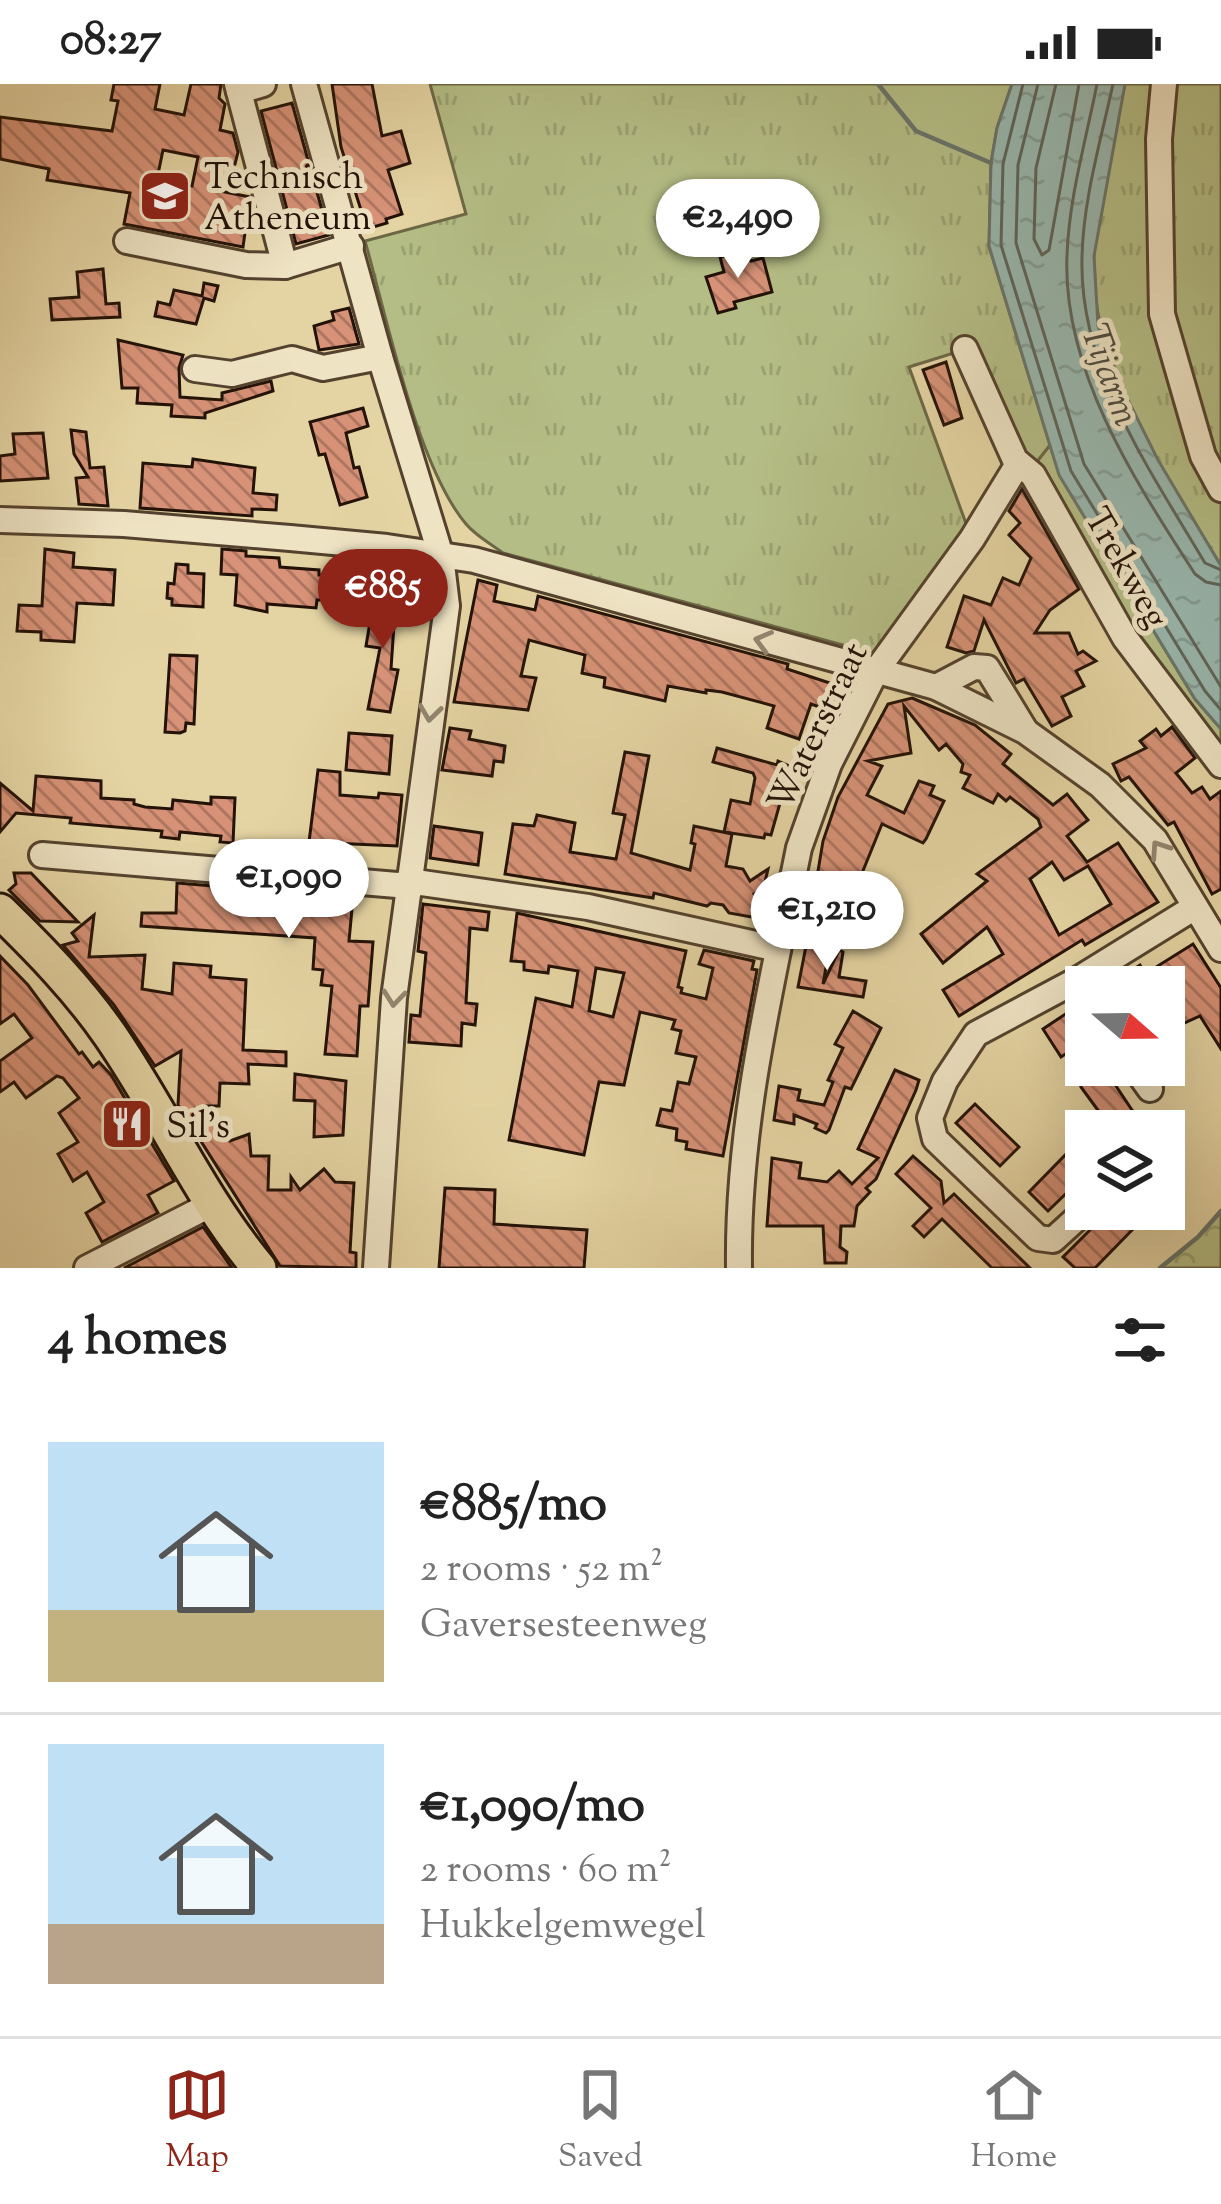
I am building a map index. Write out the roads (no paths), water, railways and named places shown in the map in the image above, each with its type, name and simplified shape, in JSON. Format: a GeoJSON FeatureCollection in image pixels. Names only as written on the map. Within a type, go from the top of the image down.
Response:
{"type":"FeatureCollection","features":[{"type":"Feature","properties":{"kind":"main road"},"geometry":{"type":"LineString","coordinates":[[0,911],[56,967],[109,1034],[210,1204],[259,1268]]}},
{"type":"Feature","properties":{"kind":"street"},"geometry":{"type":"LineString","coordinates":[[304,84],[441,556],[447,606],[407,884],[376,1268]]}},
{"type":"Feature","properties":{"kind":"street"},"geometry":{"type":"LineString","coordinates":[[1165,84],[1159,139],[1162,314],[1203,456],[1221,489]]}},
{"type":"Feature","properties":{"kind":"street"},"geometry":{"type":"LineString","coordinates":[[246,86],[285,266]]}},
{"type":"Feature","properties":{"kind":"street"},"geometry":{"type":"LineString","coordinates":[[127,241],[246,266],[285,266],[351,246]]}},
{"type":"Feature","properties":{"kind":"street","name":"Trekweg"},"geometry":{"type":"LineString","coordinates":[[965,349],[1018,464],[1033,475],[1126,638],[1221,765]]}},
{"type":"Feature","properties":{"kind":"street"},"geometry":{"type":"LineString","coordinates":[[196,369],[232,374],[292,358],[323,368],[380,357]]}},
{"type":"Feature","properties":{"kind":"street","name":"Waterstraat"},"geometry":{"type":"LineString","coordinates":[[739,1268],[747,1112],[799,848],[812,807],[876,671],[972,539],[1018,464]]}},
{"type":"Feature","properties":{"kind":"street"},"geometry":{"type":"LineString","coordinates":[[0,520],[124,524],[387,547],[474,560],[936,687],[1025,731],[1100,785],[1156,840],[1221,949]]}},
{"type":"Feature","properties":{"kind":"street"},"geometry":{"type":"LineString","coordinates":[[936,687],[974,667],[987,668],[1025,731]]}},
{"type":"Feature","properties":{"kind":"street"},"geometry":{"type":"LineString","coordinates":[[42,855],[407,884],[588,907],[778,949]]}},
{"type":"Feature","properties":{"kind":"street"},"geometry":{"type":"LineString","coordinates":[[1112,966],[1195,907]]}},
{"type":"Feature","properties":{"kind":"street"},"geometry":{"type":"LineString","coordinates":[[1065,995],[976,1034],[945,1081],[930,1128],[935,1139],[1038,1238],[1054,1240],[1065,1230]]}},
{"type":"Feature","properties":{"kind":"street"},"geometry":{"type":"LineString","coordinates":[[87,1268],[210,1204]]}},
{"type":"Feature","properties":{"kind":"water","name":"Tijarm"},"geometry":{"type":"Polygon","coordinates":[[[1012,84],[1125,84],[1094,256],[1098,326],[1158,460],[1221,566],[1221,729],[1195,699],[1059,475],[989,246],[991,163],[1012,84]]]}},
{"type":"Feature","properties":{"kind":"waterway"},"geometry":{"type":"LineString","coordinates":[[878,84],[916,131],[991,163]]}},
{"type":"Feature","properties":{"kind":"waterway"},"geometry":{"type":"LineString","coordinates":[[1160,1268],[1221,1211]]}},
{"type":"Feature","properties":{"kind":"place","name":"Technisch Atheneum"},"geometry":{"type":"Point","coordinates":[165,196]}},
{"type":"Feature","properties":{"kind":"place","name":"Sil's"},"geometry":{"type":"Point","coordinates":[127,1124]}}]}
